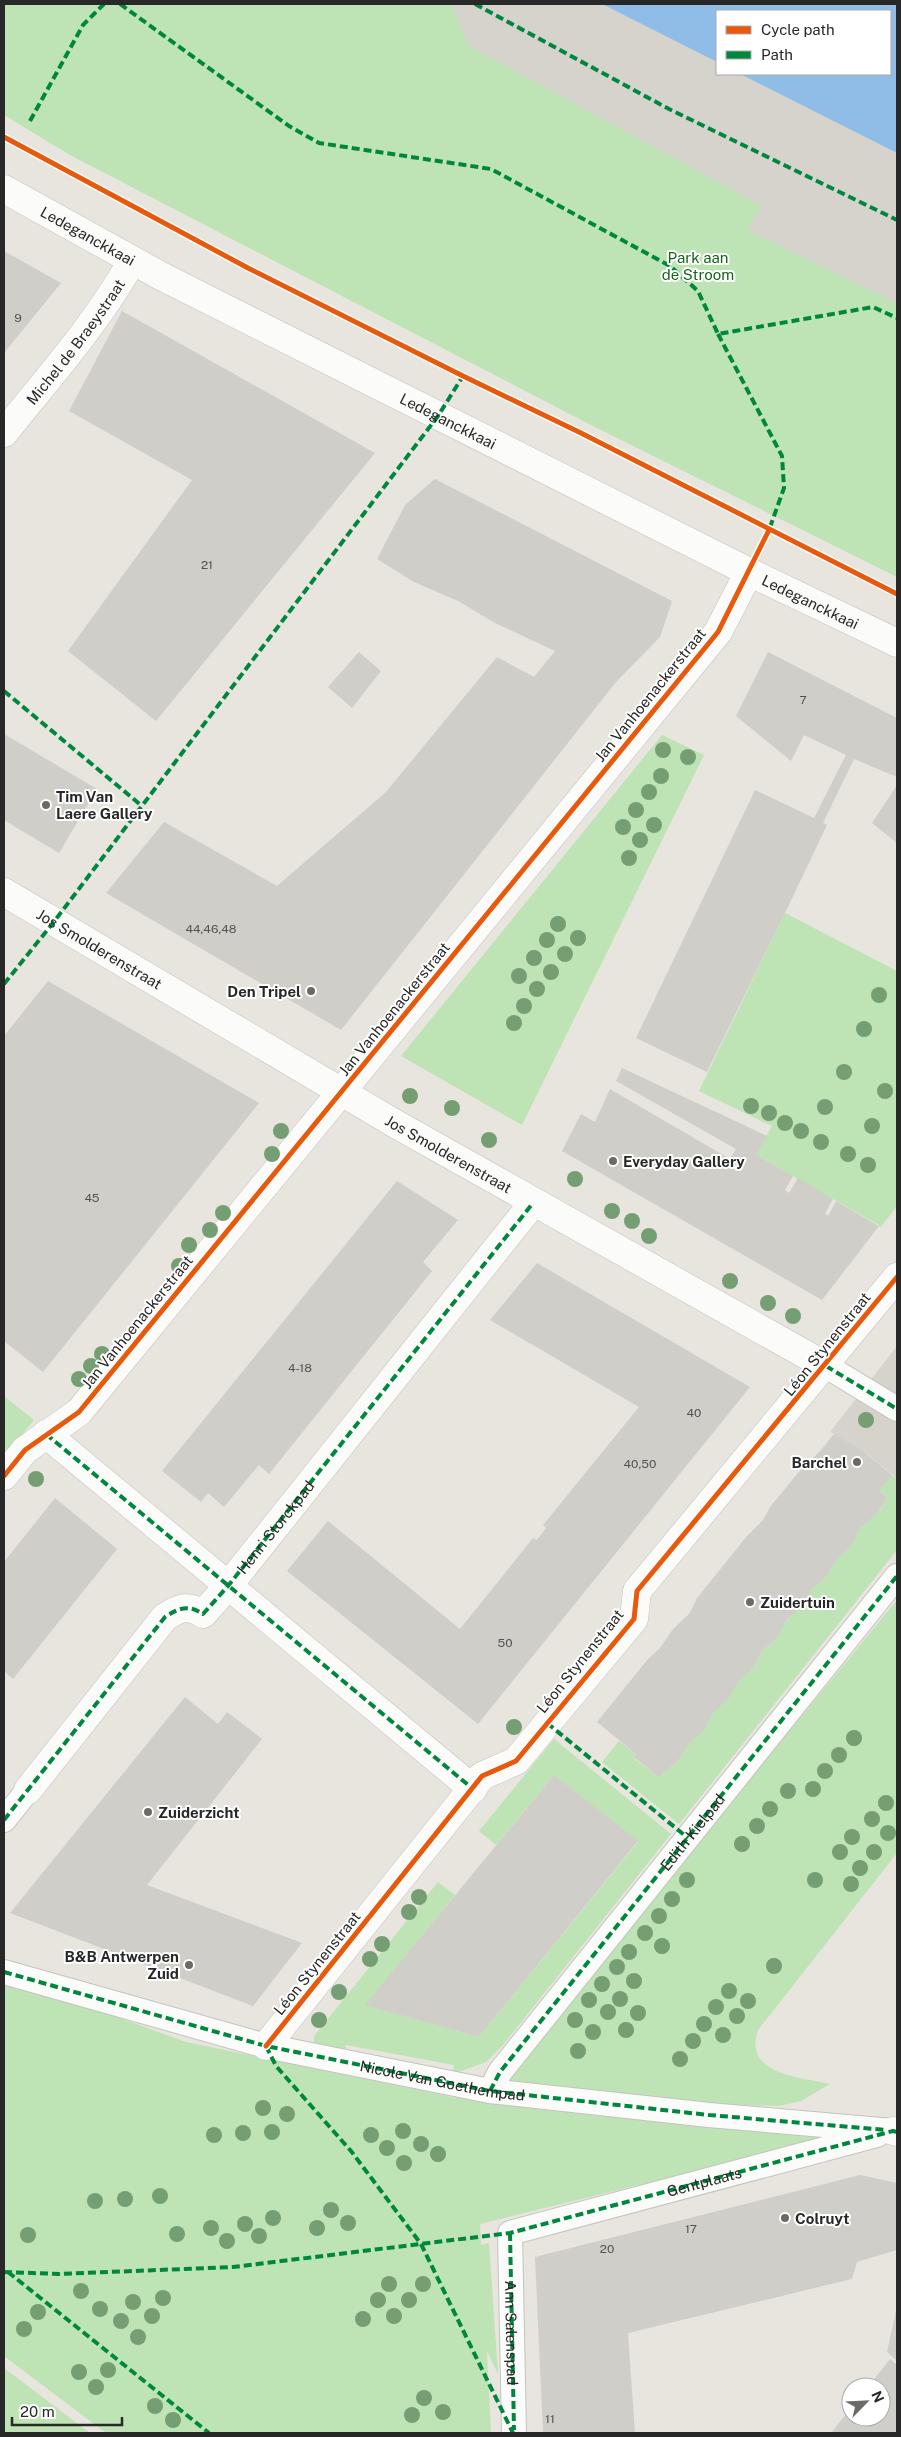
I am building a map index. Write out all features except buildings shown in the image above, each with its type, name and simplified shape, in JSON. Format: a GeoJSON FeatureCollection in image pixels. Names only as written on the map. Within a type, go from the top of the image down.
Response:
{"type":"FeatureCollection","features":[{"type":"Feature","properties":{"kind":"street","name":"Ledeganckkaai"},"geometry":{"type":"LineString","coordinates":[[4,189],[132,261],[749,572],[897,643]]}},
{"type":"Feature","properties":{"kind":"street","name":"Michel de Braeystraat"},"geometry":{"type":"LineString","coordinates":[[4,433],[89,328],[113,294],[132,261]]}},
{"type":"Feature","properties":{"kind":"street","name":"Jan Vanhoenackerstraat"},"geometry":{"type":"LineString","coordinates":[[4,1476],[25,1450],[79,1412],[718,632],[749,572]]}},
{"type":"Feature","properties":{"kind":"street","name":"Jos Smolderenstraat"},"geometry":{"type":"LineString","coordinates":[[4,892],[533,1203],[826,1366],[897,1409]]}},
{"type":"Feature","properties":{"kind":"street","name":"Henri Storckpad"},"geometry":{"type":"LineString","coordinates":[[4,1820],[165,1617],[180,1608],[195,1608],[203,1614],[228,1586],[533,1203]]}},
{"type":"Feature","properties":{"kind":"street","name":"Léon Stynenstraat"},"geometry":{"type":"LineString","coordinates":[[266,2046],[482,1776],[516,1761],[634,1619],[637,1591],[826,1366],[897,1277]]}},
{"type":"Feature","properties":{"kind":"street"},"geometry":{"type":"LineString","coordinates":[[46,1434],[473,1788]]}},
{"type":"Feature","properties":{"kind":"street","name":"Edith Kielpad"},"geometry":{"type":"LineString","coordinates":[[490,2091],[506,2065],[897,1576]]}},
{"type":"Feature","properties":{"kind":"street","name":"Nicole Van Goethempad"},"geometry":{"type":"LineString","coordinates":[[4,1972],[266,2046],[490,2091],[709,2115],[895,2132]]}},
{"type":"Feature","properties":{"kind":"street","name":"Gentplaats"},"geometry":{"type":"LineString","coordinates":[[510,2233],[895,2132]]}},
{"type":"Feature","properties":{"kind":"street","name":"Ann Salenspad"},"geometry":{"type":"LineString","coordinates":[[510,2233],[514,2433]]}},
{"type":"Feature","properties":{"kind":"green space","name":"Park aan de Stroom"},"geometry":{"type":"Polygon","coordinates":[[[4,4],[602,4],[716,61],[716,75],[742,75],[897,153],[897,577],[585,422],[70,155],[4,115],[4,4]]]}},
{"type":"Feature","properties":{"kind":"green space"},"geometry":{"type":"Polygon","coordinates":[[[662,735],[704,755],[522,1125],[401,1056],[662,735]]]}},
{"type":"Feature","properties":{"kind":"green space"},"geometry":{"type":"Polygon","coordinates":[[[785,913],[897,971],[897,1206],[880,1228],[879,1225],[756,1155],[772,1126],[699,1091],[785,913]]]}},
{"type":"Feature","properties":{"kind":"green space"},"geometry":{"type":"Polygon","coordinates":[[[4,1396],[34,1420],[11,1448],[4,1450],[4,1396]]]}},
{"type":"Feature","properties":{"kind":"green space"},"geometry":{"type":"Polygon","coordinates":[[[892,1475],[897,1478],[897,1550],[679,1824],[602,1762],[619,1741],[636,1754],[633,1758],[659,1777],[678,1761],[689,1743],[738,1682],[752,1669],[763,1650],[778,1637],[787,1619],[803,1607],[812,1589],[827,1576],[837,1559],[852,1545],[860,1528],[877,1514],[887,1498],[879,1491],[892,1475]]]}},
{"type":"Feature","properties":{"kind":"green space"},"geometry":{"type":"Polygon","coordinates":[[[897,1600],[897,1853],[758,2030],[756,2045],[759,2056],[766,2065],[790,2076],[830,2084],[801,2101],[779,2106],[735,2105],[502,2082],[897,1600]]]}},
{"type":"Feature","properties":{"kind":"green space"},"geometry":{"type":"Polygon","coordinates":[[[554,1739],[671,1834],[503,2045],[486,2062],[453,2074],[454,2065],[346,2045],[345,2052],[314,2044],[314,2036],[438,1882],[455,1895],[366,2005],[479,2037],[638,1842],[554,1775],[496,1845],[479,1831],[554,1739]]]}},
{"type":"Feature","properties":{"kind":"green space"},"geometry":{"type":"Polygon","coordinates":[[[4,1976],[186,2042],[457,2098],[599,2116],[846,2134],[480,2224],[481,2245],[489,2243],[498,2374],[487,2351],[491,2433],[106,2433],[4,2356],[4,1976]]]}},
{"type":"Feature","properties":{"kind":"green space"},"geometry":{"type":"Polygon","coordinates":[[[4,2368],[90,2433],[4,2433],[4,2368]]]}},
{"type":"Feature","properties":{"kind":"shaded area"},"geometry":{"type":"Polygon","coordinates":[[[451,4],[602,4],[716,61],[716,75],[742,75],[897,153],[897,303],[747,230],[762,206],[469,46],[451,4]]]}},
{"type":"Feature","properties":{"kind":"shaded area"},"geometry":{"type":"Polygon","coordinates":[[[897,1346],[897,1478],[862,1450],[830,1432],[897,1346]]]}},
{"type":"Feature","properties":{"kind":"water"},"geometry":{"type":"Polygon","coordinates":[[[602,4],[897,4],[897,153],[742,75],[891,75],[891,10],[716,10],[716,61],[602,4]]]}},
{"type":"Feature","properties":{"kind":"marked path"},"geometry":{"type":"LineString","coordinates":[[30,121],[83,25],[104,4]]}},
{"type":"Feature","properties":{"kind":"marked path"},"geometry":{"type":"LineString","coordinates":[[120,4],[289,126],[319,143],[491,169],[670,266],[698,291],[718,334],[873,307],[897,318]]}},
{"type":"Feature","properties":{"kind":"marked path"},"geometry":{"type":"LineString","coordinates":[[475,4],[669,109],[897,220]]}},
{"type":"Feature","properties":{"kind":"marked path"},"geometry":{"type":"LineString","coordinates":[[718,334],[782,456],[784,488],[769,530]]}},
{"type":"Feature","properties":{"kind":"marked path"},"geometry":{"type":"LineString","coordinates":[[4,984],[53,923],[438,416],[463,376]]}},
{"type":"Feature","properties":{"kind":"marked path"},"geometry":{"type":"LineString","coordinates":[[4,691],[142,806]]}},
{"type":"Feature","properties":{"kind":"marked path"},"geometry":{"type":"LineString","coordinates":[[4,1820],[165,1617],[184,1608],[193,1609],[203,1614],[228,1586],[533,1203]]}},
{"type":"Feature","properties":{"kind":"marked path"},"geometry":{"type":"LineString","coordinates":[[826,1366],[897,1409]]}},
{"type":"Feature","properties":{"kind":"marked path"},"geometry":{"type":"LineString","coordinates":[[46,1434],[473,1789]]}},
{"type":"Feature","properties":{"kind":"marked path"},"geometry":{"type":"LineString","coordinates":[[490,2091],[500,2072],[897,1576]]}},
{"type":"Feature","properties":{"kind":"marked path"},"geometry":{"type":"LineString","coordinates":[[547,1723],[688,1838]]}},
{"type":"Feature","properties":{"kind":"marked path"},"geometry":{"type":"LineString","coordinates":[[4,1972],[266,2046],[490,2091],[709,2115],[886,2130]]}},
{"type":"Feature","properties":{"kind":"marked path"},"geometry":{"type":"LineString","coordinates":[[266,2046],[276,2066],[351,2151],[421,2244],[513,2433]]}},
{"type":"Feature","properties":{"kind":"marked path"},"geometry":{"type":"LineString","coordinates":[[4,2272],[59,2274],[233,2267],[510,2233],[893,2131],[897,2132]]}},
{"type":"Feature","properties":{"kind":"marked path"},"geometry":{"type":"LineString","coordinates":[[510,2233],[514,2430]]}},
{"type":"Feature","properties":{"kind":"marked path"},"geometry":{"type":"LineString","coordinates":[[8,2272],[209,2433]]}},
{"type":"Feature","properties":{"kind":"cycle path"},"geometry":{"type":"LineString","coordinates":[[4,137],[248,268],[581,433],[897,594]]}},
{"type":"Feature","properties":{"kind":"cycle path"},"geometry":{"type":"LineString","coordinates":[[4,1476],[25,1450],[79,1412],[718,632],[769,530]]}},
{"type":"Feature","properties":{"kind":"cycle path"},"geometry":{"type":"LineString","coordinates":[[266,2046],[482,1776],[516,1761],[634,1619],[637,1591],[897,1277]]}},
{"type":"Feature","properties":{"kind":"place","name":"Tim Van Laere Gallery"},"geometry":{"type":"Point","coordinates":[46,805]}},
{"type":"Feature","properties":{"kind":"place","name":"Den Tripel"},"geometry":{"type":"Point","coordinates":[311,991]}},
{"type":"Feature","properties":{"kind":"place","name":"Everyday Gallery"},"geometry":{"type":"Point","coordinates":[613,1161]}},
{"type":"Feature","properties":{"kind":"place","name":"Barchel"},"geometry":{"type":"Point","coordinates":[857,1462]}},
{"type":"Feature","properties":{"kind":"place","name":"Zuidertuin"},"geometry":{"type":"Point","coordinates":[750,1602]}},
{"type":"Feature","properties":{"kind":"place","name":"Zuiderzicht"},"geometry":{"type":"Point","coordinates":[148,1812]}},
{"type":"Feature","properties":{"kind":"place","name":"B&B Antwerpen Zuid"},"geometry":{"type":"Point","coordinates":[189,1965]}},
{"type":"Feature","properties":{"kind":"place","name":"Colruyt"},"geometry":{"type":"Point","coordinates":[785,2218]}}]}
